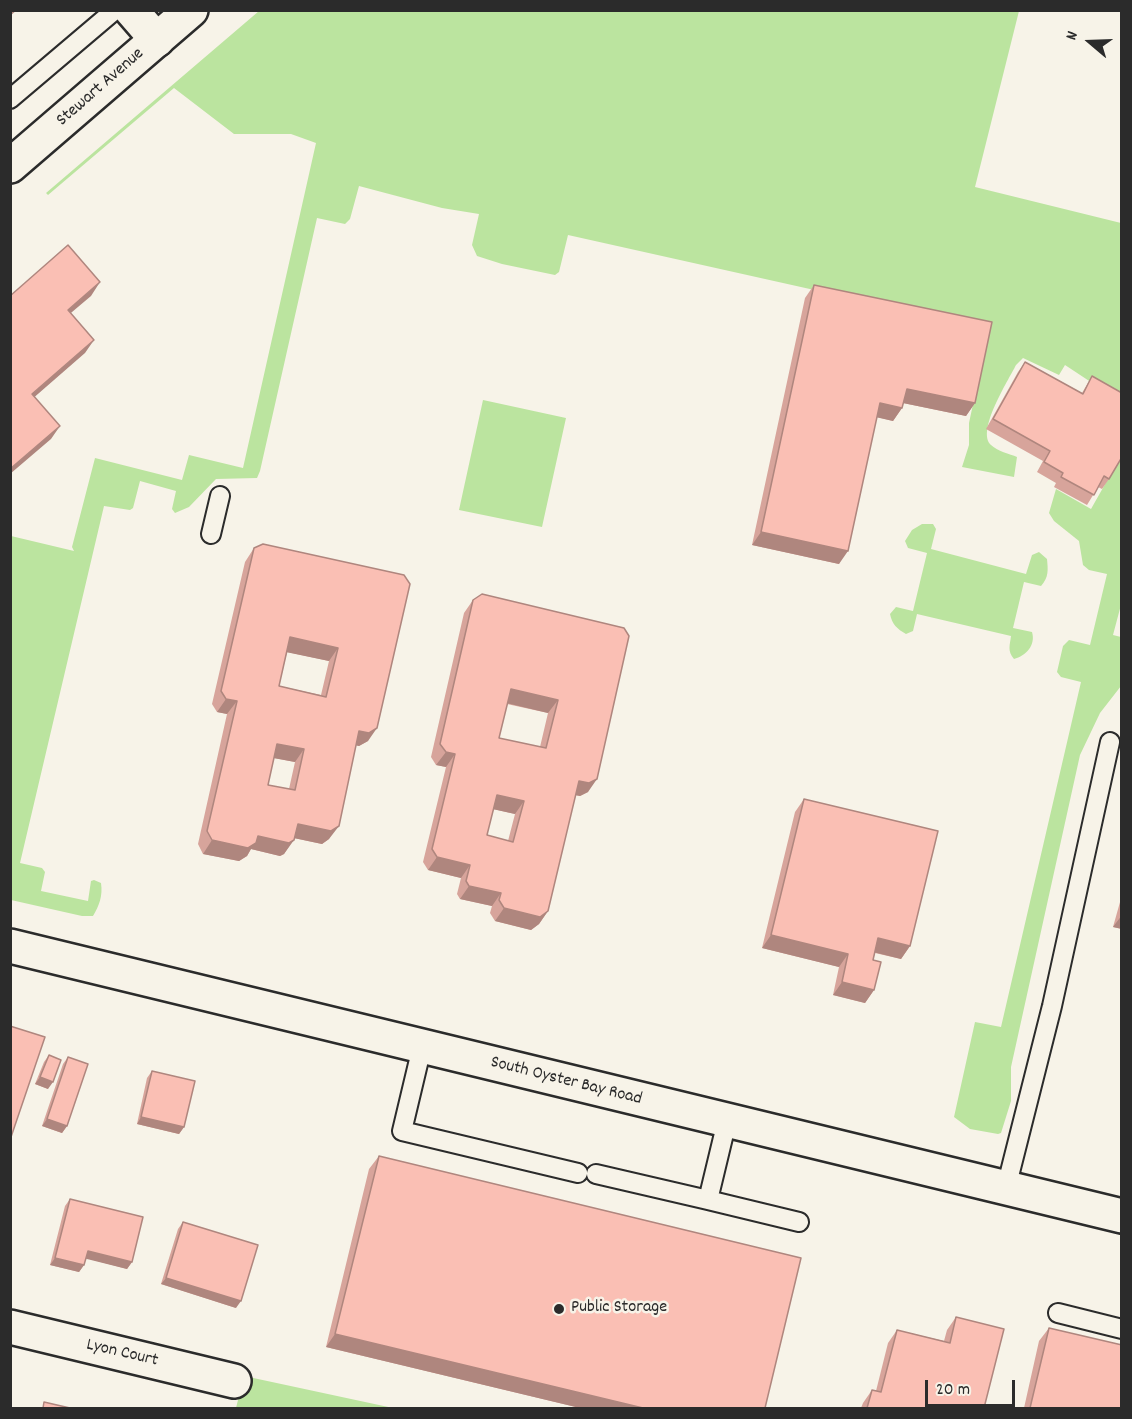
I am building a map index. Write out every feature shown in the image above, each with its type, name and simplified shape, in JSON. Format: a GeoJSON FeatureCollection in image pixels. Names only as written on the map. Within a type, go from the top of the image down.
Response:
{"type":"FeatureCollection","features":[{"type":"Feature","properties":{"kind":"main road"},"geometry":{"type":"LineString","coordinates":[[131,10],[157,40]]}},
{"type":"Feature","properties":{"kind":"main road","name":"Stewart Avenue"},"geometry":{"type":"LineString","coordinates":[[10,166],[191,10]]}},
{"type":"Feature","properties":{"kind":"main road","name":"South Oyster Bay Road"},"geometry":{"type":"LineString","coordinates":[[10,946],[1122,1216]]}},
{"type":"Feature","properties":{"kind":"main road","name":"Lyon Court"},"geometry":{"type":"LineString","coordinates":[[10,1327],[234,1381]]}},
{"type":"Feature","properties":{"kind":"lane"},"geometry":{"type":"LineString","coordinates":[[10,99],[115,10]]}},
{"type":"Feature","properties":{"kind":"lane"},"geometry":{"type":"LineString","coordinates":[[212,534],[220,496]]}},
{"type":"Feature","properties":{"kind":"lane"},"geometry":{"type":"LineString","coordinates":[[1006,1188],[1052,1006],[1110,742]]}},
{"type":"Feature","properties":{"kind":"lane"},"geometry":{"type":"LineString","coordinates":[[422,1047],[402,1131],[578,1173]]}},
{"type":"Feature","properties":{"kind":"lane"},"geometry":{"type":"LineString","coordinates":[[708,1200],[727,1121]]}},
{"type":"Feature","properties":{"kind":"lane"},"geometry":{"type":"LineString","coordinates":[[596,1174],[799,1222]]}},
{"type":"Feature","properties":{"kind":"lane"},"geometry":{"type":"LineString","coordinates":[[1058,1313],[1122,1329]]}},
{"type":"Feature","properties":{"kind":"green space"},"geometry":{"type":"Polygon","coordinates":[[[259,11],[1019,11],[975,187],[1121,223],[1121,402],[1065,365],[1059,375],[1023,358],[1016,365],[1001,394],[987,429],[987,438],[991,445],[1017,457],[1014,477],[962,467],[969,445],[969,423],[989,329],[568,235],[559,272],[555,275],[502,264],[477,256],[472,245],[479,214],[442,208],[359,186],[350,219],[345,224],[317,218],[257,478],[216,479],[189,507],[175,513],[172,509],[176,491],[140,481],[133,508],[130,510],[104,506],[20,863],[42,868],[45,872],[41,891],[88,901],[91,881],[101,883],[100,901],[93,916],[82,916],[11,900],[11,536],[74,551],[72,547],[95,458],[182,480],[189,455],[243,468],[316,143],[291,134],[234,134],[174,88],[48,195],[46,193],[259,11]]]}},
{"type":"Feature","properties":{"kind":"green space"},"geometry":{"type":"Polygon","coordinates":[[[483,400],[566,418],[542,527],[459,510],[483,400]]]}},
{"type":"Feature","properties":{"kind":"green space"},"geometry":{"type":"Polygon","coordinates":[[[1121,456],[1122,601],[1113,635],[1121,637],[1121,686],[1100,713],[1080,755],[1011,1067],[1011,1101],[1001,1133],[970,1129],[954,1117],[975,1022],[1001,1027],[1081,682],[1061,677],[1057,672],[1063,646],[1069,640],[1090,645],[1107,574],[1089,570],[1083,565],[1079,541],[1054,521],[1049,513],[1056,489],[1091,509],[1121,456]]]}},
{"type":"Feature","properties":{"kind":"green space"},"geometry":{"type":"Polygon","coordinates":[[[922,524],[933,524],[936,529],[931,549],[1026,574],[1032,555],[1039,552],[1047,559],[1047,576],[1041,586],[1024,582],[1013,628],[1032,632],[1033,641],[1026,653],[1014,659],[1010,651],[1011,636],[917,614],[913,631],[906,634],[895,626],[890,614],[896,607],[913,611],[927,553],[908,548],[905,541],[912,530],[922,524]]]}},
{"type":"Feature","properties":{"kind":"green space"},"geometry":{"type":"Polygon","coordinates":[[[244,1376],[393,1408],[236,1408],[244,1376]]]}},
{"type":"Feature","properties":{"kind":"building"},"geometry":{"type":"Polygon","coordinates":[[[68,245],[100,282],[68,310],[94,340],[32,394],[60,426],[10,469],[10,296],[68,245]]]}},
{"type":"Feature","properties":{"kind":"building"},"geometry":{"type":"Polygon","coordinates":[[[814,285],[992,322],[975,403],[907,389],[902,408],[880,403],[848,551],[761,532],[814,285]]]}},
{"type":"Feature","properties":{"kind":"building"},"geometry":{"type":"Polygon","coordinates":[[[1025,362],[1083,394],[1092,376],[1122,393],[1122,457],[1109,479],[1104,476],[1094,495],[1061,477],[1063,473],[1044,462],[1050,451],[993,419],[1025,362]]]}},
{"type":"Feature","properties":{"kind":"building"},"geometry":{"type":"Polygon","coordinates":[[[263,544],[404,575],[410,584],[377,728],[369,733],[359,731],[339,826],[331,831],[298,824],[294,840],[289,843],[258,836],[256,843],[248,848],[212,840],[207,831],[237,701],[226,699],[221,691],[254,548],[263,544]],[[290,637],[279,686],[326,697],[338,648],[290,637]],[[277,744],[268,785],[295,790],[304,749],[277,744]]]}},
{"type":"Feature","properties":{"kind":"building"},"geometry":{"type":"Polygon","coordinates":[[[482,594],[624,628],[629,636],[597,779],[589,783],[579,781],[548,911],[540,917],[504,908],[499,900],[501,893],[469,886],[466,881],[470,865],[437,857],[432,849],[455,754],[446,752],[440,744],[473,600],[482,594]],[[511,689],[499,738],[546,748],[558,700],[511,689]],[[497,795],[487,835],[513,842],[524,801],[497,795]]]}},
{"type":"Feature","properties":{"kind":"building"},"geometry":{"type":"Polygon","coordinates":[[[804,799],[938,831],[910,946],[878,938],[873,960],[881,962],[874,990],[842,982],[848,954],[771,935],[804,799]]]}},
{"type":"Feature","properties":{"kind":"building"},"geometry":{"type":"Polygon","coordinates":[[[10,1026],[45,1037],[10,1140],[10,1026]]]}},
{"type":"Feature","properties":{"kind":"building"},"geometry":{"type":"Polygon","coordinates":[[[49,1055],[61,1060],[53,1082],[40,1077],[49,1055]]]}},
{"type":"Feature","properties":{"kind":"building"},"geometry":{"type":"Polygon","coordinates":[[[68,1057],[88,1064],[67,1126],[47,1119],[68,1057]]]}},
{"type":"Feature","properties":{"kind":"building"},"geometry":{"type":"Polygon","coordinates":[[[152,1071],[195,1081],[184,1127],[141,1117],[152,1071]]]}},
{"type":"Feature","properties":{"kind":"building","name":"Public Storage"},"geometry":{"type":"Polygon","coordinates":[[[379,1156],[801,1258],[765,1408],[643,1408],[335,1334],[379,1156]]]}},
{"type":"Feature","properties":{"kind":"building"},"geometry":{"type":"Polygon","coordinates":[[[70,1199],[143,1217],[132,1262],[88,1251],[84,1265],[55,1258],[70,1199]]]}},
{"type":"Feature","properties":{"kind":"building"},"geometry":{"type":"Polygon","coordinates":[[[183,1222],[258,1245],[241,1301],[166,1278],[183,1222]]]}},
{"type":"Feature","properties":{"kind":"building"},"geometry":{"type":"Polygon","coordinates":[[[956,1317],[1004,1329],[984,1408],[867,1408],[872,1390],[881,1392],[897,1330],[950,1343],[956,1317]]]}},
{"type":"Feature","properties":{"kind":"building"},"geometry":{"type":"Polygon","coordinates":[[[1049,1328],[1122,1345],[1122,1408],[1030,1408],[1049,1328]]]}},
{"type":"Feature","properties":{"kind":"building"},"geometry":{"type":"Polygon","coordinates":[[[44,1402],[70,1408],[43,1408],[44,1402]]]}},
{"type":"Feature","properties":{"kind":"place","name":"Public Storage"},"geometry":{"type":"Point","coordinates":[559,1309]}}]}
